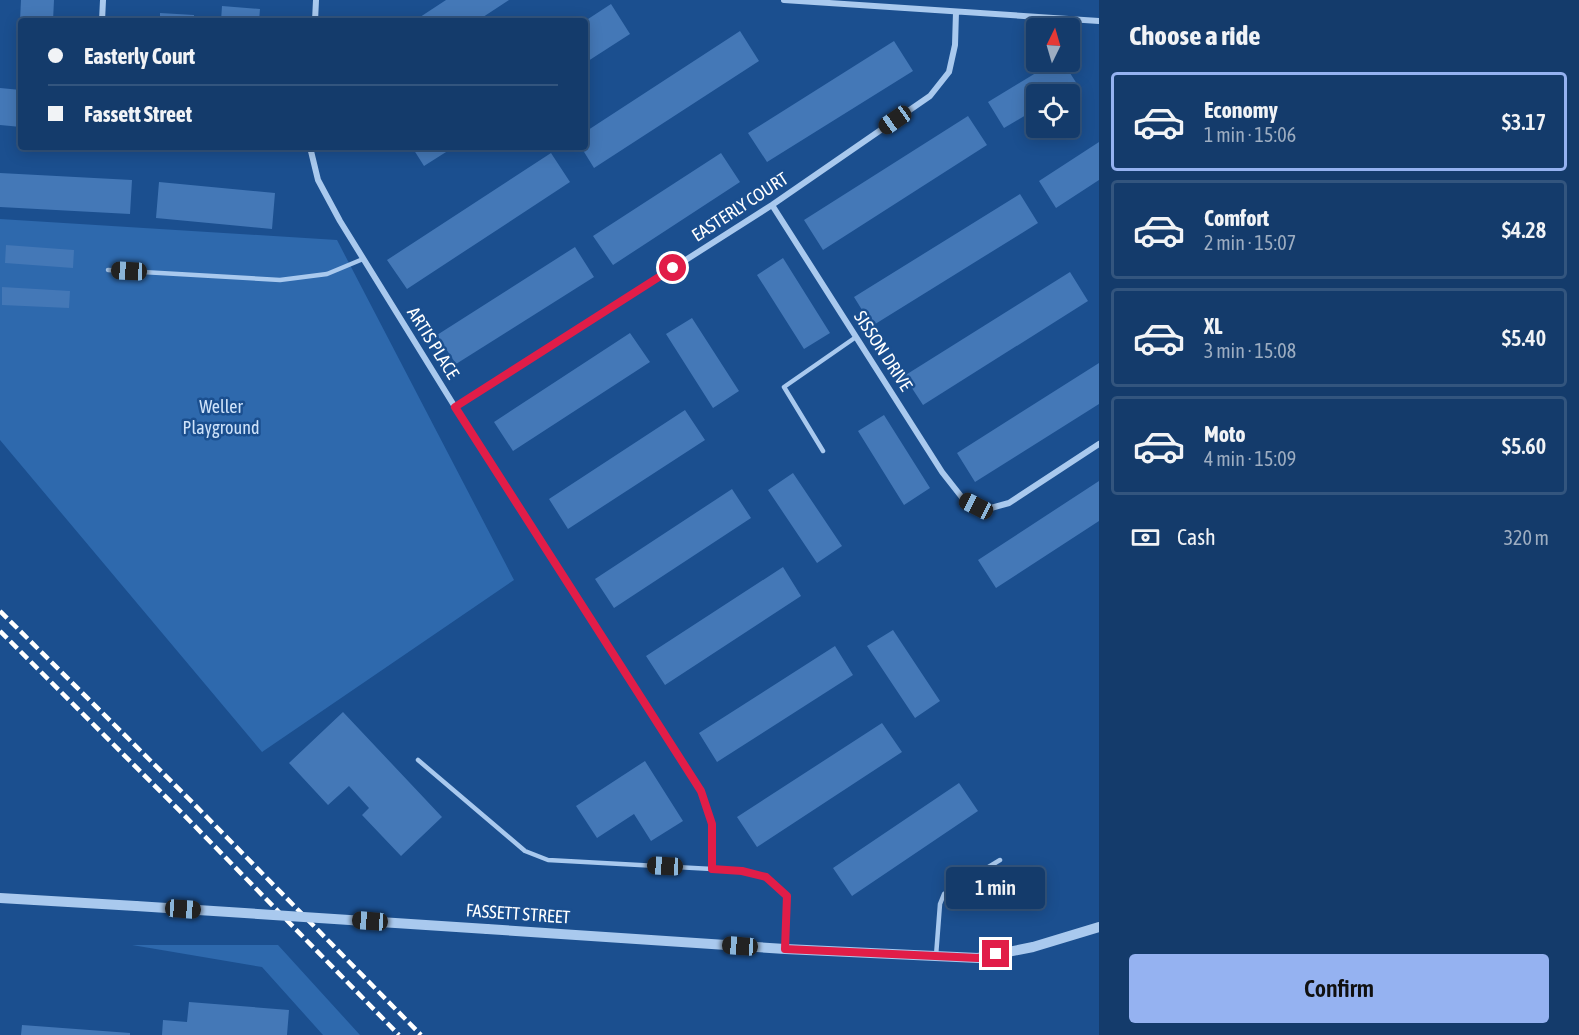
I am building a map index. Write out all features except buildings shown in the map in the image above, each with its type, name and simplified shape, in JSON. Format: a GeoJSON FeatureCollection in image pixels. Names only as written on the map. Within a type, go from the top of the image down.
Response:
{"type":"FeatureCollection","features":[{"type":"Feature","properties":{"kind":"street"},"geometry":{"type":"LineString","coordinates":[[102,18],[103,0]]}},
{"type":"Feature","properties":{"kind":"street"},"geometry":{"type":"LineString","coordinates":[[315,18],[316,0]]}},
{"type":"Feature","properties":{"kind":"street"},"geometry":{"type":"LineString","coordinates":[[784,0],[1099,21]]}},
{"type":"Feature","properties":{"kind":"street","name":"EASTERLY COURT"},"geometry":{"type":"LineString","coordinates":[[455,407],[772,205],[930,96],[949,72],[955,45],[956,12]]}},
{"type":"Feature","properties":{"kind":"street","name":"ARTIS PLACE"},"geometry":{"type":"LineString","coordinates":[[311,150],[318,180],[363,259],[701,791],[712,824],[712,869]]}},
{"type":"Feature","properties":{"kind":"street","name":"SISSON DRIVE"},"geometry":{"type":"LineString","coordinates":[[772,205],[942,472],[964,500],[976,506],[991,508],[1009,503],[1099,444]]}},
{"type":"Feature","properties":{"kind":"street"},"geometry":{"type":"LineString","coordinates":[[712,869],[742,871],[766,877],[787,896],[785,949]]}},
{"type":"Feature","properties":{"kind":"street","name":"FASSETT STREET"},"geometry":{"type":"LineString","coordinates":[[0,898],[785,949],[978,958],[1033,947],[1099,927]]}},
{"type":"Feature","properties":{"kind":"lane"},"geometry":{"type":"LineString","coordinates":[[108,270],[280,280],[327,274],[363,259]]}},
{"type":"Feature","properties":{"kind":"lane"},"geometry":{"type":"LineString","coordinates":[[823,451],[783,387],[856,337]]}},
{"type":"Feature","properties":{"kind":"lane"},"geometry":{"type":"LineString","coordinates":[[418,760],[525,851],[548,860],[712,869]]}},
{"type":"Feature","properties":{"kind":"lane"},"geometry":{"type":"LineString","coordinates":[[936,956],[940,904],[944,894],[1000,860]]}},
{"type":"Feature","properties":{"kind":"green space","name":"Weller Playground"},"geometry":{"type":"Polygon","coordinates":[[[0,219],[337,240],[514,580],[262,752],[0,440],[0,219]]]}},
{"type":"Feature","properties":{"kind":"green space"},"geometry":{"type":"Polygon","coordinates":[[[132,945],[278,945],[360,1035],[323,1035],[262,967],[132,945]]]}},
{"type":"Feature","properties":{"kind":"railway"},"geometry":{"type":"LineString","coordinates":[[0,611],[421,1035]]}},
{"type":"Feature","properties":{"kind":"railway"},"geometry":{"type":"LineString","coordinates":[[0,631],[399,1035]]}},
{"type":"Feature","properties":{"kind":"route"},"geometry":{"type":"LineString","coordinates":[[673,268],[455,407],[701,791],[712,824],[712,869],[742,871],[766,877],[787,896],[785,949],[978,958],[996,954]]}}]}
